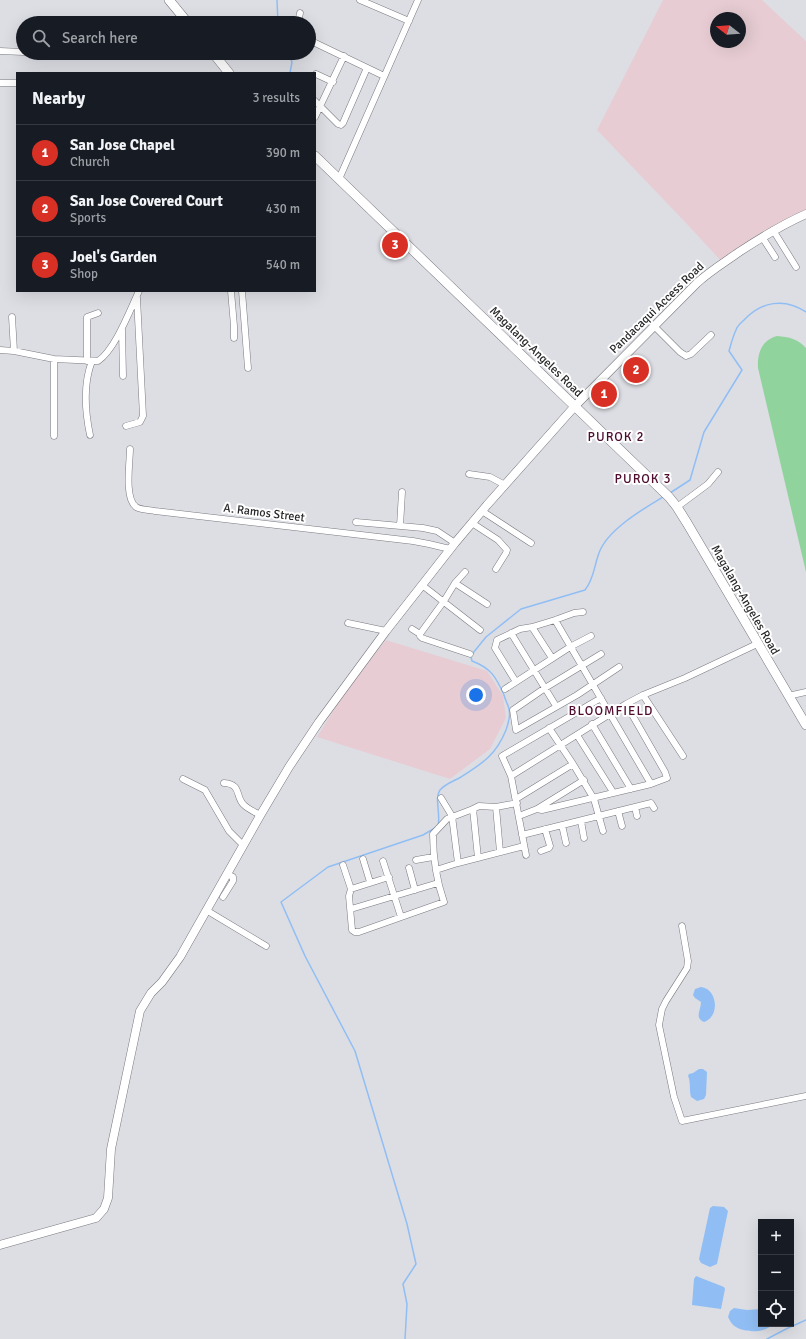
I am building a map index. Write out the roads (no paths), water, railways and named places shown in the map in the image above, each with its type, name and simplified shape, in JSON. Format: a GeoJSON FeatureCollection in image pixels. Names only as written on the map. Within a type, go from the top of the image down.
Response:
{"type":"FeatureCollection","features":[{"type":"Feature","properties":{"kind":"main road"},"geometry":{"type":"LineString","coordinates":[[169,0],[182,16]]}},
{"type":"Feature","properties":{"kind":"main road"},"geometry":{"type":"LineString","coordinates":[[219,60],[228,72]]}},
{"type":"Feature","properties":{"kind":"main road","name":"Magalang-Angeles Road"},"geometry":{"type":"LineString","coordinates":[[316,157],[575,406],[677,507],[788,696],[802,710],[806,725]]}},
{"type":"Feature","properties":{"kind":"street"},"geometry":{"type":"LineString","coordinates":[[360,0],[409,21]]}},
{"type":"Feature","properties":{"kind":"street"},"geometry":{"type":"LineString","coordinates":[[339,178],[418,0]]}},
{"type":"Feature","properties":{"kind":"street"},"geometry":{"type":"LineString","coordinates":[[316,43],[384,76]]}},
{"type":"Feature","properties":{"kind":"street"},"geometry":{"type":"LineString","coordinates":[[0,51],[16,52]]}},
{"type":"Feature","properties":{"kind":"street"},"geometry":{"type":"LineString","coordinates":[[316,115],[333,82],[344,56]]}},
{"type":"Feature","properties":{"kind":"street"},"geometry":{"type":"LineString","coordinates":[[316,102],[340,125],[343,123],[368,68]]}},
{"type":"Feature","properties":{"kind":"street"},"geometry":{"type":"LineString","coordinates":[[316,74],[333,82]]}},
{"type":"Feature","properties":{"kind":"street"},"geometry":{"type":"LineString","coordinates":[[0,83],[16,83]]}},
{"type":"Feature","properties":{"kind":"street","name":"Pandacaqui Access Road"},"geometry":{"type":"LineString","coordinates":[[0,1245],[96,1218],[104,1209],[108,1198],[111,1149],[140,1011],[151,993],[174,967],[226,874],[289,767],[316,727],[386,631],[452,546],[575,406],[704,277],[773,230],[786,222],[806,214]]}},
{"type":"Feature","properties":{"kind":"street"},"geometry":{"type":"LineString","coordinates":[[773,230],[796,267]]}},
{"type":"Feature","properties":{"kind":"street"},"geometry":{"type":"LineString","coordinates":[[762,237],[775,257]]}},
{"type":"Feature","properties":{"kind":"street"},"geometry":{"type":"LineString","coordinates":[[231,292],[234,338]]}},
{"type":"Feature","properties":{"kind":"street"},"geometry":{"type":"LineString","coordinates":[[242,292],[248,368]]}},
{"type":"Feature","properties":{"kind":"street"},"geometry":{"type":"LineString","coordinates":[[0,350],[14,351],[54,359],[98,361],[104,357],[122,329],[138,294]]}},
{"type":"Feature","properties":{"kind":"street"},"geometry":{"type":"LineString","coordinates":[[126,426],[140,422],[143,416],[138,294]]}},
{"type":"Feature","properties":{"kind":"street"},"geometry":{"type":"LineString","coordinates":[[90,435],[87,428],[86,389],[90,361],[87,317],[98,313]]}},
{"type":"Feature","properties":{"kind":"street"},"geometry":{"type":"LineString","coordinates":[[12,317],[14,351]]}},
{"type":"Feature","properties":{"kind":"street"},"geometry":{"type":"LineString","coordinates":[[654,326],[673,346],[686,356],[691,354],[711,335]]}},
{"type":"Feature","properties":{"kind":"street"},"geometry":{"type":"LineString","coordinates":[[122,329],[123,376]]}},
{"type":"Feature","properties":{"kind":"street"},"geometry":{"type":"LineString","coordinates":[[54,359],[54,436]]}},
{"type":"Feature","properties":{"kind":"street","name":"A. Ramos Street"},"geometry":{"type":"LineString","coordinates":[[130,449],[129,494],[131,501],[137,507],[155,511],[452,546]]}},
{"type":"Feature","properties":{"kind":"street"},"geometry":{"type":"LineString","coordinates":[[677,507],[708,484],[718,472]]}},
{"type":"Feature","properties":{"kind":"street"},"geometry":{"type":"LineString","coordinates":[[469,474],[490,477],[505,485]]}},
{"type":"Feature","properties":{"kind":"street"},"geometry":{"type":"LineString","coordinates":[[400,526],[402,492]]}},
{"type":"Feature","properties":{"kind":"street"},"geometry":{"type":"LineString","coordinates":[[482,511],[531,543]]}},
{"type":"Feature","properties":{"kind":"street"},"geometry":{"type":"LineString","coordinates":[[356,522],[437,531],[452,546]]}},
{"type":"Feature","properties":{"kind":"street"},"geometry":{"type":"LineString","coordinates":[[472,523],[498,540],[506,550],[506,553],[496,569]]}},
{"type":"Feature","properties":{"kind":"street"},"geometry":{"type":"LineString","coordinates":[[420,634],[455,583],[465,572]]}},
{"type":"Feature","properties":{"kind":"street"},"geometry":{"type":"LineString","coordinates":[[455,583],[487,604]]}},
{"type":"Feature","properties":{"kind":"street"},"geometry":{"type":"LineString","coordinates":[[422,585],[480,630]]}},
{"type":"Feature","properties":{"kind":"street"},"geometry":{"type":"LineString","coordinates":[[516,682],[495,648],[497,640],[520,628],[532,627],[574,613],[582,612]]}},
{"type":"Feature","properties":{"kind":"street"},"geometry":{"type":"LineString","coordinates":[[555,620],[651,784]]}},
{"type":"Feature","properties":{"kind":"street"},"geometry":{"type":"LineString","coordinates":[[348,623],[386,631]]}},
{"type":"Feature","properties":{"kind":"street"},"geometry":{"type":"LineString","coordinates":[[532,627],[552,658]]}},
{"type":"Feature","properties":{"kind":"street"},"geometry":{"type":"LineString","coordinates":[[412,628],[420,634],[422,638],[470,654]]}},
{"type":"Feature","properties":{"kind":"street"},"geometry":{"type":"LineString","coordinates":[[510,633],[556,706]]}},
{"type":"Feature","properties":{"kind":"street"},"geometry":{"type":"LineString","coordinates":[[505,689],[552,658],[591,636]]}},
{"type":"Feature","properties":{"kind":"street"},"geometry":{"type":"LineString","coordinates":[[511,776],[626,704],[757,644]]}},
{"type":"Feature","properties":{"kind":"street"},"geometry":{"type":"LineString","coordinates":[[601,654],[545,688],[513,710],[516,730],[577,695],[618,667]]}},
{"type":"Feature","properties":{"kind":"street"},"geometry":{"type":"LineString","coordinates":[[788,696],[806,692]]}},
{"type":"Feature","properties":{"kind":"street"},"geometry":{"type":"LineString","coordinates":[[643,695],[683,756]]}},
{"type":"Feature","properties":{"kind":"street"},"geometry":{"type":"LineString","coordinates":[[526,854],[511,776],[502,756],[601,698]]}},
{"type":"Feature","properties":{"kind":"street"},"geometry":{"type":"LineString","coordinates":[[537,809],[542,810],[594,799],[613,792],[651,784],[665,779],[667,775],[626,704]]}},
{"type":"Feature","properties":{"kind":"street"},"geometry":{"type":"LineString","coordinates":[[592,724],[631,789]]}},
{"type":"Feature","properties":{"kind":"street"},"geometry":{"type":"LineString","coordinates":[[549,728],[584,780],[594,799],[603,831]]}},
{"type":"Feature","properties":{"kind":"street"},"geometry":{"type":"LineString","coordinates":[[577,735],[613,792]]}},
{"type":"Feature","properties":{"kind":"street"},"geometry":{"type":"LineString","coordinates":[[342,865],[351,889],[348,896],[351,909],[352,930],[355,932],[359,932],[444,902],[438,883],[433,857],[433,834],[447,819],[479,806],[496,807],[517,801],[573,764]]}},
{"type":"Feature","properties":{"kind":"street"},"geometry":{"type":"LineString","coordinates":[[183,779],[205,790],[229,831],[243,846]]}},
{"type":"Feature","properties":{"kind":"street"},"geometry":{"type":"LineString","coordinates":[[519,816],[537,809],[584,780]]}},
{"type":"Feature","properties":{"kind":"street"},"geometry":{"type":"LineString","coordinates":[[224,783],[232,785],[236,788],[244,805],[260,815]]}},
{"type":"Feature","properties":{"kind":"street"},"geometry":{"type":"LineString","coordinates":[[441,798],[452,816],[458,863]]}},
{"type":"Feature","properties":{"kind":"street"},"geometry":{"type":"LineString","coordinates":[[522,835],[650,803],[653,804],[654,808]]}},
{"type":"Feature","properties":{"kind":"street"},"geometry":{"type":"LineString","coordinates":[[496,807],[500,852]]}},
{"type":"Feature","properties":{"kind":"street"},"geometry":{"type":"LineString","coordinates":[[635,807],[637,816]]}},
{"type":"Feature","properties":{"kind":"street"},"geometry":{"type":"LineString","coordinates":[[473,809],[478,858]]}},
{"type":"Feature","properties":{"kind":"street"},"geometry":{"type":"LineString","coordinates":[[618,811],[622,826]]}},
{"type":"Feature","properties":{"kind":"street"},"geometry":{"type":"LineString","coordinates":[[581,821],[584,838]]}},
{"type":"Feature","properties":{"kind":"street"},"geometry":{"type":"LineString","coordinates":[[562,825],[566,842]]}},
{"type":"Feature","properties":{"kind":"street"},"geometry":{"type":"LineString","coordinates":[[541,850],[549,848],[550,846],[544,829]]}},
{"type":"Feature","properties":{"kind":"street"},"geometry":{"type":"LineString","coordinates":[[436,870],[524,846]]}},
{"type":"Feature","properties":{"kind":"street"},"geometry":{"type":"LineString","coordinates":[[416,860],[433,857]]}},
{"type":"Feature","properties":{"kind":"street"},"geometry":{"type":"LineString","coordinates":[[363,859],[370,882]]}},
{"type":"Feature","properties":{"kind":"street"},"geometry":{"type":"LineString","coordinates":[[383,861],[402,917]]}},
{"type":"Feature","properties":{"kind":"street"},"geometry":{"type":"LineString","coordinates":[[408,868],[415,890]]}},
{"type":"Feature","properties":{"kind":"street"},"geometry":{"type":"LineString","coordinates":[[223,898],[233,881],[233,878],[226,874]]}},
{"type":"Feature","properties":{"kind":"street"},"geometry":{"type":"LineString","coordinates":[[351,889],[389,877]]}},
{"type":"Feature","properties":{"kind":"street"},"geometry":{"type":"LineString","coordinates":[[351,909],[438,883]]}},
{"type":"Feature","properties":{"kind":"street"},"geometry":{"type":"LineString","coordinates":[[206,910],[266,946]]}},
{"type":"Feature","properties":{"kind":"street"},"geometry":{"type":"LineString","coordinates":[[682,926],[688,961],[687,968],[662,1009],[659,1025],[674,1097],[682,1121],[806,1096]]}},
{"type":"Feature","properties":{"kind":"water"},"geometry":{"type":"Polygon","coordinates":[[[701,987],[707,989],[711,993],[715,1003],[713,1015],[704,1022],[699,1018],[701,1002],[693,995],[695,989],[701,987]]]}},
{"type":"Feature","properties":{"kind":"water"},"geometry":{"type":"Polygon","coordinates":[[[699,1069],[703,1069],[707,1072],[706,1095],[704,1099],[697,1101],[691,1097],[688,1076],[699,1069]]]}},
{"type":"Feature","properties":{"kind":"water"},"geometry":{"type":"Polygon","coordinates":[[[713,1206],[724,1207],[728,1211],[717,1264],[710,1267],[701,1263],[699,1259],[710,1208],[713,1206]]]}},
{"type":"Feature","properties":{"kind":"water"},"geometry":{"type":"Polygon","coordinates":[[[696,1276],[724,1287],[725,1289],[721,1309],[692,1305],[694,1279],[696,1276]]]}},
{"type":"Feature","properties":{"kind":"water"},"geometry":{"type":"Polygon","coordinates":[[[734,1308],[747,1310],[758,1309],[758,1327],[770,1327],[755,1331],[740,1329],[733,1325],[730,1321],[728,1317],[730,1311],[734,1308]]]}},
{"type":"Feature","properties":{"kind":"waterway"},"geometry":{"type":"LineString","coordinates":[[277,0],[278,16]]}},
{"type":"Feature","properties":{"kind":"waterway"},"geometry":{"type":"LineString","coordinates":[[290,72],[291,60]]}},
{"type":"Feature","properties":{"kind":"waterway"},"geometry":{"type":"LineString","coordinates":[[670,493],[690,480],[704,432],[742,370],[729,351],[738,326],[758,309],[773,304],[789,304],[806,312]]}},
{"type":"Feature","properties":{"kind":"waterway"},"geometry":{"type":"LineString","coordinates":[[438,826],[438,793],[440,790],[488,758],[502,739],[509,720],[509,707],[498,683],[488,670],[472,661],[471,657],[473,653],[486,637],[521,609],[585,590],[592,577],[603,544],[617,528],[663,497]]}},
{"type":"Feature","properties":{"kind":"waterway"},"geometry":{"type":"LineString","coordinates":[[405,1339],[407,1304],[403,1284],[416,1264],[407,1224],[355,1051],[305,956],[281,902],[328,867],[423,835],[435,828]]}},
{"type":"Feature","properties":{"kind":"waterway"},"geometry":{"type":"LineString","coordinates":[[767,1339],[806,1320]]}},
{"type":"Feature","properties":{"kind":"place","name":"Joel's Garden"},"geometry":{"type":"Point","coordinates":[395,245]}},
{"type":"Feature","properties":{"kind":"place","name":"San Jose Covered Court"},"geometry":{"type":"Point","coordinates":[636,370]}},
{"type":"Feature","properties":{"kind":"place","name":"San Jose Chapel"},"geometry":{"type":"Point","coordinates":[604,394]}},
{"type":"Feature","properties":{"kind":"district","name":"PUROK 2"},"geometry":{"type":"Point","coordinates":[616,437]}},
{"type":"Feature","properties":{"kind":"district","name":"PUROK 3"},"geometry":{"type":"Point","coordinates":[643,479]}},
{"type":"Feature","properties":{"kind":"district","name":"BLOOMFIELD"},"geometry":{"type":"Point","coordinates":[611,711]}}]}
